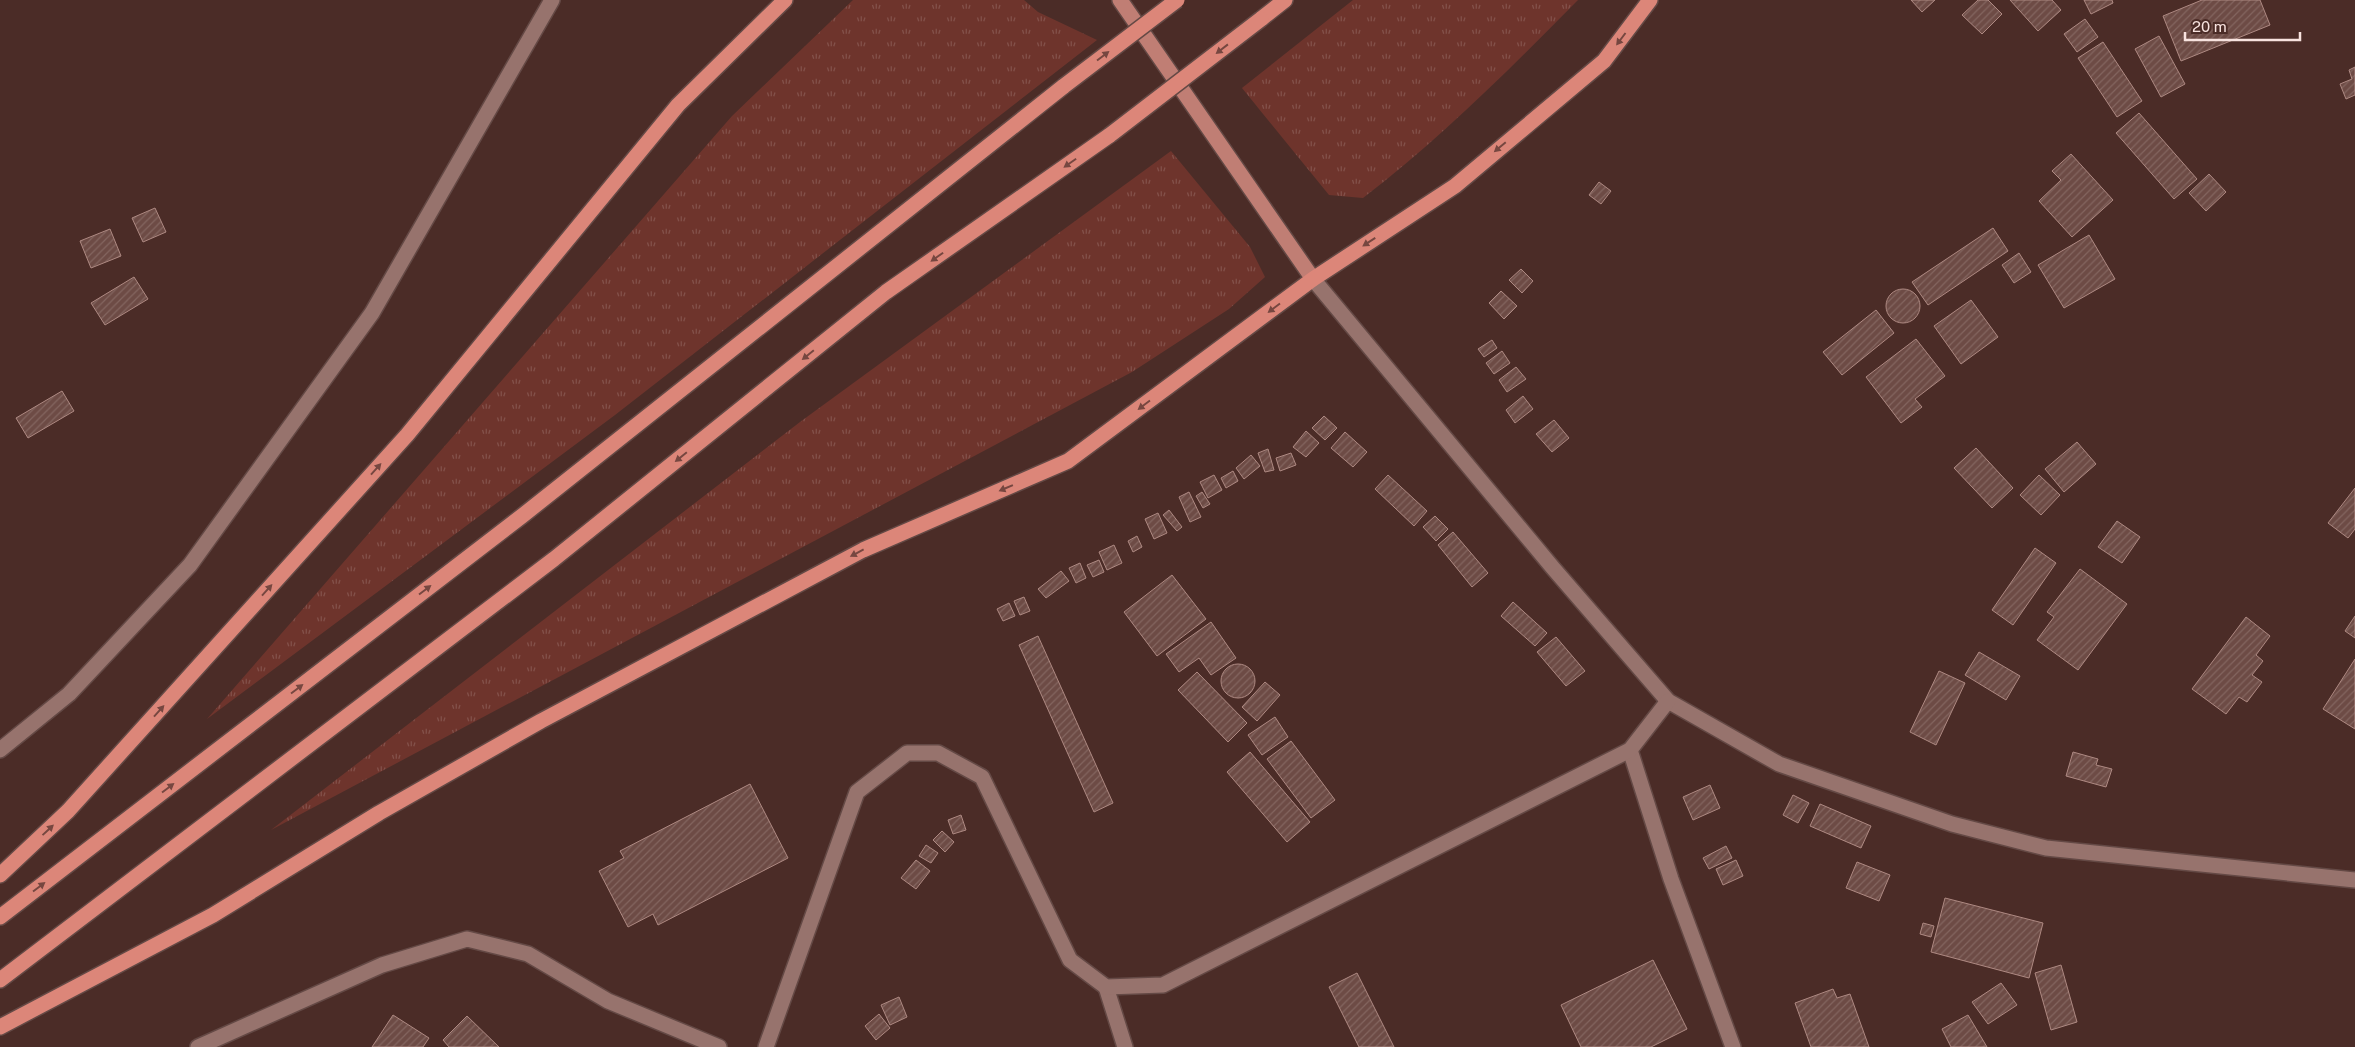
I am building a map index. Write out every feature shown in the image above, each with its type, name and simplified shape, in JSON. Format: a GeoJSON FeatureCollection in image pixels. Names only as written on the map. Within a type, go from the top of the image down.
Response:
{"type":"FeatureCollection","features":[{"type":"Feature","properties":{"kind":"highway"},"geometry":{"type":"LineString","coordinates":[[0,875],[68,811],[407,435],[678,105],[785,0]]}},
{"type":"Feature","properties":{"kind":"highway"},"geometry":{"type":"LineString","coordinates":[[0,917],[522,516],[1064,86],[1176,0]]}},
{"type":"Feature","properties":{"kind":"highway"},"geometry":{"type":"LineString","coordinates":[[0,980],[554,559],[886,292],[1110,136],[1284,0]]}},
{"type":"Feature","properties":{"kind":"highway"},"geometry":{"type":"LineString","coordinates":[[0,1028],[213,915],[379,813],[541,721],[863,550],[1068,461],[1313,279],[1455,186],[1604,61],[1650,0]]}},
{"type":"Feature","properties":{"kind":"main road"},"geometry":{"type":"LineString","coordinates":[[1120,0],[1313,279]]}},
{"type":"Feature","properties":{"kind":"street"},"geometry":{"type":"LineString","coordinates":[[0,750],[70,694],[190,565],[372,313],[552,0]]}},
{"type":"Feature","properties":{"kind":"street"},"geometry":{"type":"LineString","coordinates":[[1313,279],[1553,568],[1668,701],[1780,764],[1952,824],[2046,848],[2355,880]]}},
{"type":"Feature","properties":{"kind":"street"},"geometry":{"type":"LineString","coordinates":[[1106,987],[1163,985],[1630,750],[1668,701]]}},
{"type":"Feature","properties":{"kind":"street"},"geometry":{"type":"LineString","coordinates":[[1630,750],[1671,879],[1733,1047]]}},
{"type":"Feature","properties":{"kind":"street"},"geometry":{"type":"LineString","coordinates":[[766,1047],[858,792],[907,753],[938,753],[982,777],[1070,960],[1106,987],[1125,1047]]}},
{"type":"Feature","properties":{"kind":"street"},"geometry":{"type":"LineString","coordinates":[[198,1047],[382,965],[467,939],[528,954],[608,1001],[719,1047]]}},
{"type":"Feature","properties":{"kind":"green space"},"geometry":{"type":"Polygon","coordinates":[[[853,0],[1024,0],[1038,12],[1097,40],[615,415],[207,719],[732,116],[853,0]]]}},
{"type":"Feature","properties":{"kind":"green space"},"geometry":{"type":"Polygon","coordinates":[[[1353,0],[1578,0],[1500,78],[1420,152],[1363,198],[1329,195],[1242,88],[1353,0]]]}},
{"type":"Feature","properties":{"kind":"green space"},"geometry":{"type":"Polygon","coordinates":[[[1171,151],[1250,247],[1265,277],[1229,309],[1132,372],[271,830],[800,422],[1171,151]]]}},
{"type":"Feature","properties":{"kind":"building"},"geometry":{"type":"Polygon","coordinates":[[[1911,0],[1935,0],[1922,12],[1911,0]]]}},
{"type":"Feature","properties":{"kind":"building"},"geometry":{"type":"Polygon","coordinates":[[[1978,0],[1988,0],[2002,14],[1982,34],[1962,15],[1978,0]]]}},
{"type":"Feature","properties":{"kind":"building"},"geometry":{"type":"Polygon","coordinates":[[[2010,0],[2052,0],[2061,10],[2038,31],[2010,0]]]}},
{"type":"Feature","properties":{"kind":"building"},"geometry":{"type":"Polygon","coordinates":[[[2084,0],[2112,0],[2113,3],[2091,14],[2084,0]]]}},
{"type":"Feature","properties":{"kind":"building"},"geometry":{"type":"Polygon","coordinates":[[[2202,0],[2260,0],[2270,25],[2181,61],[2163,16],[2202,0]]]}},
{"type":"Feature","properties":{"kind":"building"},"geometry":{"type":"Polygon","coordinates":[[[2085,19],[2098,37],[2077,52],[2064,34],[2085,19]]]}},
{"type":"Feature","properties":{"kind":"building"},"geometry":{"type":"Polygon","coordinates":[[[2159,36],[2185,84],[2161,97],[2135,49],[2159,36]]]}},
{"type":"Feature","properties":{"kind":"building"},"geometry":{"type":"Polygon","coordinates":[[[2103,42],[2142,101],[2117,117],[2078,58],[2103,42]]]}},
{"type":"Feature","properties":{"kind":"building"},"geometry":{"type":"Polygon","coordinates":[[[2355,67],[2355,95],[2346,99],[2340,84],[2352,79],[2349,70],[2355,67]]]}},
{"type":"Feature","properties":{"kind":"building"},"geometry":{"type":"Polygon","coordinates":[[[2139,113],[2197,179],[2174,199],[2116,133],[2139,113]]]}},
{"type":"Feature","properties":{"kind":"building"},"geometry":{"type":"Polygon","coordinates":[[[2071,154],[2113,200],[2072,237],[2039,201],[2061,180],[2052,171],[2071,154]]]}},
{"type":"Feature","properties":{"kind":"building"},"geometry":{"type":"Polygon","coordinates":[[[2209,174],[2226,192],[2206,211],[2189,193],[2209,174]]]}},
{"type":"Feature","properties":{"kind":"building"},"geometry":{"type":"Polygon","coordinates":[[[1599,182],[1611,191],[1601,204],[1589,195],[1599,182]]]}},
{"type":"Feature","properties":{"kind":"building"},"geometry":{"type":"Polygon","coordinates":[[[155,208],[166,232],[143,242],[132,218],[155,208]]]}},
{"type":"Feature","properties":{"kind":"building"},"geometry":{"type":"Polygon","coordinates":[[[1993,228],[2008,251],[1928,305],[1912,282],[1993,228]]]}},
{"type":"Feature","properties":{"kind":"building"},"geometry":{"type":"Polygon","coordinates":[[[110,229],[121,256],[91,268],[80,241],[110,229]]]}},
{"type":"Feature","properties":{"kind":"building"},"geometry":{"type":"Polygon","coordinates":[[[2089,235],[2115,279],[2064,308],[2038,265],[2089,235]]]}},
{"type":"Feature","properties":{"kind":"building"},"geometry":{"type":"Polygon","coordinates":[[[2019,253],[2031,272],[2014,283],[2002,265],[2019,253]]]}},
{"type":"Feature","properties":{"kind":"building"},"geometry":{"type":"Polygon","coordinates":[[[1521,269],[1533,281],[1522,293],[1509,280],[1521,269]]]}},
{"type":"Feature","properties":{"kind":"building"},"geometry":{"type":"Polygon","coordinates":[[[134,277],[148,299],[105,325],[91,303],[134,277]]]}},
{"type":"Feature","properties":{"kind":"building"},"geometry":{"type":"Polygon","coordinates":[[[1903,289],[1915,294],[1920,306],[1915,318],[1903,323],[1891,318],[1886,306],[1891,294],[1903,289]]]}},
{"type":"Feature","properties":{"kind":"building"},"geometry":{"type":"Polygon","coordinates":[[[1501,291],[1517,306],[1504,319],[1489,303],[1501,291]]]}},
{"type":"Feature","properties":{"kind":"building"},"geometry":{"type":"Polygon","coordinates":[[[1971,300],[1998,337],[1961,364],[1934,326],[1971,300]]]}},
{"type":"Feature","properties":{"kind":"building"},"geometry":{"type":"Polygon","coordinates":[[[1876,310],[1894,333],[1842,375],[1823,352],[1876,310]]]}},
{"type":"Feature","properties":{"kind":"building"},"geometry":{"type":"Polygon","coordinates":[[[1916,339],[1945,376],[1915,399],[1922,407],[1901,423],[1866,377],[1916,339]]]}},
{"type":"Feature","properties":{"kind":"building"},"geometry":{"type":"Polygon","coordinates":[[[1492,340],[1497,348],[1484,357],[1478,349],[1492,340]]]}},
{"type":"Feature","properties":{"kind":"building"},"geometry":{"type":"Polygon","coordinates":[[[1502,351],[1510,363],[1494,374],[1486,363],[1502,351]]]}},
{"type":"Feature","properties":{"kind":"building"},"geometry":{"type":"Polygon","coordinates":[[[1516,367],[1526,379],[1507,392],[1499,380],[1516,367]]]}},
{"type":"Feature","properties":{"kind":"building"},"geometry":{"type":"Polygon","coordinates":[[[62,391],[74,411],[28,438],[16,418],[62,391]]]}},
{"type":"Feature","properties":{"kind":"building"},"geometry":{"type":"Polygon","coordinates":[[[1523,396],[1533,409],[1515,423],[1506,410],[1523,396]]]}},
{"type":"Feature","properties":{"kind":"building"},"geometry":{"type":"Polygon","coordinates":[[[1324,416],[1337,428],[1325,440],[1312,428],[1324,416]]]}},
{"type":"Feature","properties":{"kind":"building"},"geometry":{"type":"Polygon","coordinates":[[[1554,420],[1569,438],[1552,452],[1536,434],[1554,420]]]}},
{"type":"Feature","properties":{"kind":"building"},"geometry":{"type":"Polygon","coordinates":[[[1306,431],[1319,443],[1306,457],[1293,447],[1306,431]]]}},
{"type":"Feature","properties":{"kind":"building"},"geometry":{"type":"Polygon","coordinates":[[[1345,432],[1367,452],[1353,467],[1331,448],[1345,432]]]}},
{"type":"Feature","properties":{"kind":"building"},"geometry":{"type":"Polygon","coordinates":[[[2077,442],[2096,464],[2064,492],[2045,469],[2077,442]]]}},
{"type":"Feature","properties":{"kind":"building"},"geometry":{"type":"Polygon","coordinates":[[[1976,448],[2013,488],[1992,508],[1954,468],[1976,448]]]}},
{"type":"Feature","properties":{"kind":"building"},"geometry":{"type":"Polygon","coordinates":[[[1268,449],[1274,470],[1265,472],[1258,453],[1268,449]]]}},
{"type":"Feature","properties":{"kind":"building"},"geometry":{"type":"Polygon","coordinates":[[[1291,453],[1296,465],[1280,471],[1276,458],[1291,453]]]}},
{"type":"Feature","properties":{"kind":"building"},"geometry":{"type":"Polygon","coordinates":[[[1251,455],[1260,466],[1244,479],[1236,468],[1251,455]]]}},
{"type":"Feature","properties":{"kind":"building"},"geometry":{"type":"Polygon","coordinates":[[[1233,471],[1238,481],[1226,488],[1221,478],[1233,471]]]}},
{"type":"Feature","properties":{"kind":"building"},"geometry":{"type":"Polygon","coordinates":[[[1214,475],[1222,490],[1208,498],[1200,482],[1214,475]]]}},
{"type":"Feature","properties":{"kind":"building"},"geometry":{"type":"Polygon","coordinates":[[[1388,475],[1427,511],[1414,526],[1375,489],[1388,475]]]}},
{"type":"Feature","properties":{"kind":"building"},"geometry":{"type":"Polygon","coordinates":[[[2039,475],[2060,495],[2041,515],[2020,495],[2039,475]]]}},
{"type":"Feature","properties":{"kind":"building"},"geometry":{"type":"Polygon","coordinates":[[[2355,488],[2355,529],[2348,538],[2328,523],[2355,488]]]}},
{"type":"Feature","properties":{"kind":"building"},"geometry":{"type":"Polygon","coordinates":[[[1189,492],[1201,517],[1190,522],[1179,497],[1189,492]]]}},
{"type":"Feature","properties":{"kind":"building"},"geometry":{"type":"Polygon","coordinates":[[[1202,492],[1210,504],[1203,508],[1196,496],[1202,492]]]}},
{"type":"Feature","properties":{"kind":"building"},"geometry":{"type":"Polygon","coordinates":[[[1169,510],[1182,527],[1177,531],[1163,515],[1169,510]]]}},
{"type":"Feature","properties":{"kind":"building"},"geometry":{"type":"Polygon","coordinates":[[[1158,513],[1167,533],[1154,539],[1145,519],[1158,513]]]}},
{"type":"Feature","properties":{"kind":"building"},"geometry":{"type":"Polygon","coordinates":[[[1435,516],[1448,529],[1436,541],[1423,527],[1435,516]]]}},
{"type":"Feature","properties":{"kind":"building"},"geometry":{"type":"Polygon","coordinates":[[[2117,521],[2140,537],[2122,563],[2098,547],[2117,521]]]}},
{"type":"Feature","properties":{"kind":"building"},"geometry":{"type":"Polygon","coordinates":[[[1453,532],[1488,573],[1472,587],[1438,545],[1453,532]]]}},
{"type":"Feature","properties":{"kind":"building"},"geometry":{"type":"Polygon","coordinates":[[[1137,536],[1142,547],[1133,552],[1128,541],[1137,536]]]}},
{"type":"Feature","properties":{"kind":"building"},"geometry":{"type":"Polygon","coordinates":[[[1114,545],[1122,563],[1107,570],[1099,552],[1114,545]]]}},
{"type":"Feature","properties":{"kind":"building"},"geometry":{"type":"Polygon","coordinates":[[[2035,548],[2056,563],[2013,625],[1992,610],[2035,548]]]}},
{"type":"Feature","properties":{"kind":"building"},"geometry":{"type":"Polygon","coordinates":[[[1099,560],[1104,572],[1093,577],[1087,565],[1099,560]]]}},
{"type":"Feature","properties":{"kind":"building"},"geometry":{"type":"Polygon","coordinates":[[[1080,563],[1086,578],[1076,583],[1069,568],[1080,563]]]}},
{"type":"Feature","properties":{"kind":"building"},"geometry":{"type":"Polygon","coordinates":[[[2080,569],[2127,604],[2078,670],[2037,640],[2054,617],[2047,612],[2080,569]]]}},
{"type":"Feature","properties":{"kind":"building"},"geometry":{"type":"Polygon","coordinates":[[[1061,571],[1069,581],[1046,598],[1038,589],[1061,571]]]}},
{"type":"Feature","properties":{"kind":"building"},"geometry":{"type":"Polygon","coordinates":[[[1172,575],[1206,619],[1157,656],[1124,612],[1172,575]]]}},
{"type":"Feature","properties":{"kind":"building"},"geometry":{"type":"Polygon","coordinates":[[[1024,597],[1030,611],[1020,615],[1014,601],[1024,597]]]}},
{"type":"Feature","properties":{"kind":"building"},"geometry":{"type":"Polygon","coordinates":[[[1513,602],[1547,633],[1535,646],[1501,616],[1513,602]]]}},
{"type":"Feature","properties":{"kind":"building"},"geometry":{"type":"Polygon","coordinates":[[[1009,603],[1015,616],[1003,621],[997,609],[1009,603]]]}},
{"type":"Feature","properties":{"kind":"building"},"geometry":{"type":"Polygon","coordinates":[[[2355,616],[2355,638],[2345,631],[2355,616]]]}},
{"type":"Feature","properties":{"kind":"building"},"geometry":{"type":"Polygon","coordinates":[[[2246,617],[2270,636],[2256,655],[2263,661],[2252,675],[2262,682],[2247,702],[2239,697],[2226,714],[2192,689],[2246,617]]]}},
{"type":"Feature","properties":{"kind":"building"},"geometry":{"type":"Polygon","coordinates":[[[1211,622],[1236,658],[1211,675],[1199,658],[1179,672],[1166,654],[1211,622]]]}},
{"type":"Feature","properties":{"kind":"building"},"geometry":{"type":"Polygon","coordinates":[[[1038,636],[1113,803],[1094,812],[1019,645],[1038,636]]]}},
{"type":"Feature","properties":{"kind":"building"},"geometry":{"type":"Polygon","coordinates":[[[1556,637],[1585,671],[1566,686],[1537,652],[1556,637]]]}},
{"type":"Feature","properties":{"kind":"building"},"geometry":{"type":"Polygon","coordinates":[[[1979,652],[2020,676],[2006,700],[1965,675],[1979,652]]]}},
{"type":"Feature","properties":{"kind":"building"},"geometry":{"type":"Polygon","coordinates":[[[2355,659],[2355,729],[2323,709],[2355,659]]]}},
{"type":"Feature","properties":{"kind":"building"},"geometry":{"type":"Polygon","coordinates":[[[1238,664],[1250,669],[1255,681],[1250,693],[1238,698],[1226,693],[1221,681],[1226,669],[1238,664]]]}},
{"type":"Feature","properties":{"kind":"building"},"geometry":{"type":"Polygon","coordinates":[[[1939,671],[1965,683],[1936,745],[1910,732],[1939,671]]]}},
{"type":"Feature","properties":{"kind":"building"},"geometry":{"type":"Polygon","coordinates":[[[1197,672],[1247,723],[1228,742],[1178,690],[1197,672]]]}},
{"type":"Feature","properties":{"kind":"building"},"geometry":{"type":"Polygon","coordinates":[[[1265,682],[1280,695],[1257,721],[1242,707],[1265,682]]]}},
{"type":"Feature","properties":{"kind":"building"},"geometry":{"type":"Polygon","coordinates":[[[1275,717],[1288,737],[1262,755],[1248,735],[1275,717]]]}},
{"type":"Feature","properties":{"kind":"building"},"geometry":{"type":"Polygon","coordinates":[[[1291,741],[1335,800],[1311,818],[1267,759],[1291,741]]]}},
{"type":"Feature","properties":{"kind":"building"},"geometry":{"type":"Polygon","coordinates":[[[1250,752],[1310,822],[1287,842],[1227,772],[1250,752]]]}},
{"type":"Feature","properties":{"kind":"building"},"geometry":{"type":"Polygon","coordinates":[[[2073,752],[2098,759],[2096,765],[2112,769],[2106,787],[2066,776],[2073,752]]]}},
{"type":"Feature","properties":{"kind":"building"},"geometry":{"type":"Polygon","coordinates":[[[750,784],[788,858],[658,925],[653,914],[628,927],[599,871],[624,858],[620,851],[750,784]]]}},
{"type":"Feature","properties":{"kind":"building"},"geometry":{"type":"Polygon","coordinates":[[[1710,785],[1720,808],[1693,820],[1683,797],[1710,785]]]}},
{"type":"Feature","properties":{"kind":"building"},"geometry":{"type":"Polygon","coordinates":[[[1793,795],[1809,803],[1798,823],[1783,815],[1793,795]]]}},
{"type":"Feature","properties":{"kind":"building"},"geometry":{"type":"Polygon","coordinates":[[[1820,804],[1871,826],[1861,848],[1810,826],[1820,804]]]}},
{"type":"Feature","properties":{"kind":"building"},"geometry":{"type":"Polygon","coordinates":[[[961,815],[966,830],[953,834],[948,820],[961,815]]]}},
{"type":"Feature","properties":{"kind":"building"},"geometry":{"type":"Polygon","coordinates":[[[942,831],[954,842],[945,852],[933,840],[942,831]]]}},
{"type":"Feature","properties":{"kind":"building"},"geometry":{"type":"Polygon","coordinates":[[[926,845],[938,853],[931,863],[919,856],[926,845]]]}},
{"type":"Feature","properties":{"kind":"building"},"geometry":{"type":"Polygon","coordinates":[[[1726,846],[1732,858],[1709,869],[1703,858],[1726,846]]]}},
{"type":"Feature","properties":{"kind":"building"},"geometry":{"type":"Polygon","coordinates":[[[916,860],[930,871],[916,889],[901,878],[916,860]]]}},
{"type":"Feature","properties":{"kind":"building"},"geometry":{"type":"Polygon","coordinates":[[[1736,860],[1743,876],[1723,885],[1716,869],[1736,860]]]}},
{"type":"Feature","properties":{"kind":"building"},"geometry":{"type":"Polygon","coordinates":[[[1857,862],[1890,875],[1879,901],[1846,888],[1857,862]]]}},
{"type":"Feature","properties":{"kind":"building"},"geometry":{"type":"Polygon","coordinates":[[[1945,898],[2043,923],[2029,978],[1931,952],[1945,898]]]}},
{"type":"Feature","properties":{"kind":"building"},"geometry":{"type":"Polygon","coordinates":[[[1923,923],[1934,926],[1931,937],[1920,934],[1923,923]]]}},
{"type":"Feature","properties":{"kind":"building"},"geometry":{"type":"Polygon","coordinates":[[[1653,960],[1687,1029],[1651,1047],[1581,1047],[1561,1005],[1653,960]]]}},
{"type":"Feature","properties":{"kind":"building"},"geometry":{"type":"Polygon","coordinates":[[[2061,965],[2077,1022],[2051,1030],[2035,973],[2061,965]]]}},
{"type":"Feature","properties":{"kind":"building"},"geometry":{"type":"Polygon","coordinates":[[[1357,973],[1394,1047],[1359,1047],[1329,987],[1357,973]]]}},
{"type":"Feature","properties":{"kind":"building"},"geometry":{"type":"Polygon","coordinates":[[[2001,983],[2017,1005],[1988,1024],[1972,1002],[2001,983]]]}},
{"type":"Feature","properties":{"kind":"building"},"geometry":{"type":"Polygon","coordinates":[[[1833,989],[1837,998],[1850,994],[1869,1047],[1811,1047],[1795,1003],[1833,989]]]}},
{"type":"Feature","properties":{"kind":"building"},"geometry":{"type":"Polygon","coordinates":[[[899,997],[907,1017],[890,1025],[881,1005],[899,997]]]}},
{"type":"Feature","properties":{"kind":"building"},"geometry":{"type":"Polygon","coordinates":[[[879,1014],[890,1028],[876,1040],[865,1026],[879,1014]]]}},
{"type":"Feature","properties":{"kind":"building"},"geometry":{"type":"Polygon","coordinates":[[[393,1015],[429,1038],[423,1047],[372,1047],[393,1015]]]}},
{"type":"Feature","properties":{"kind":"building"},"geometry":{"type":"Polygon","coordinates":[[[1968,1015],[1987,1047],[1951,1047],[1942,1029],[1968,1015]]]}},
{"type":"Feature","properties":{"kind":"building"},"geometry":{"type":"Polygon","coordinates":[[[467,1016],[499,1047],[449,1047],[443,1040],[467,1016]]]}}]}
